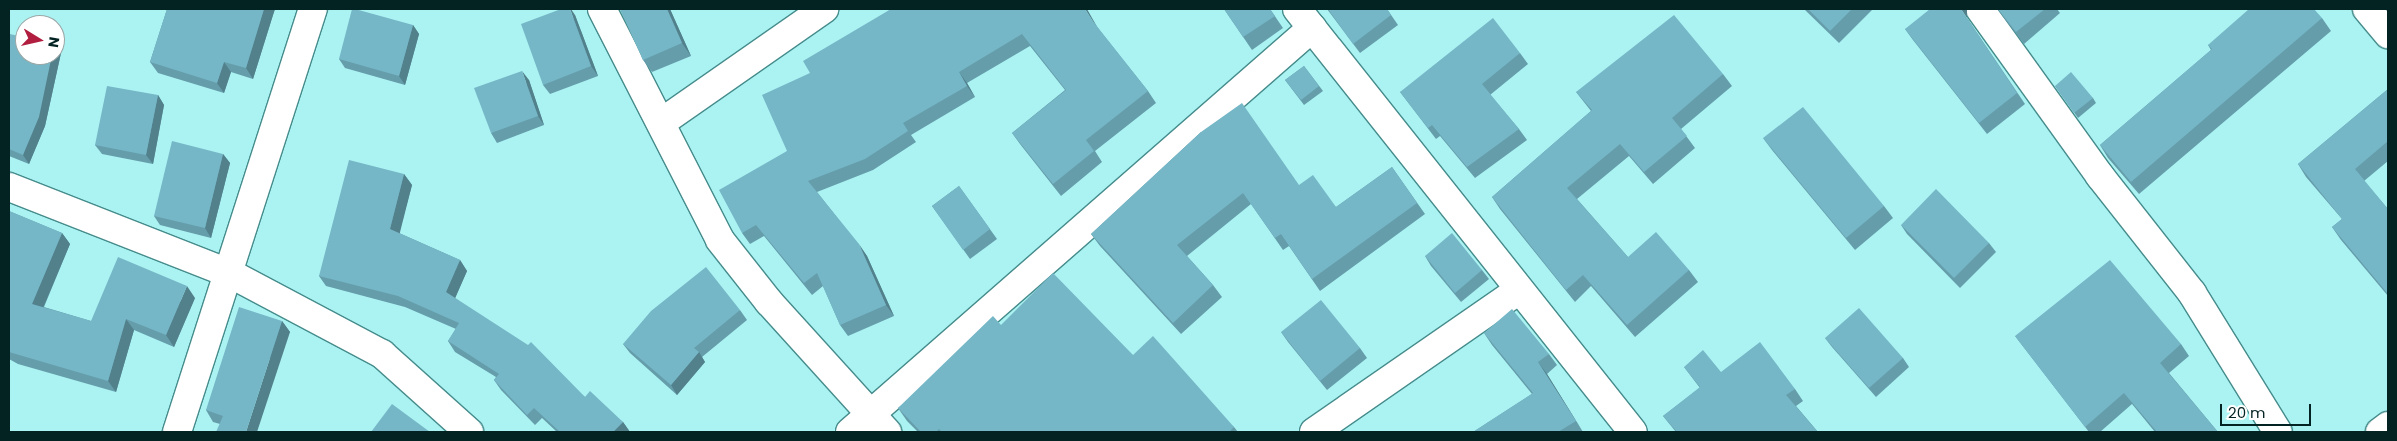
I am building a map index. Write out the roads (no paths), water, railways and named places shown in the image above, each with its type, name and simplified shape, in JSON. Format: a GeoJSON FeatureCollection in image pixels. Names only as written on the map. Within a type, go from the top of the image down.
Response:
{"type":"FeatureCollection","features":[{"type":"Feature","properties":{"kind":"street"},"geometry":{"type":"LineString","coordinates":[[176,432],[231,274],[313,9]]}},
{"type":"Feature","properties":{"kind":"street"},"geometry":{"type":"LineString","coordinates":[[602,9],[662,122],[720,240],[858,423],[887,432]]}},
{"type":"Feature","properties":{"kind":"street"},"geometry":{"type":"LineString","coordinates":[[662,122],[824,9]]}},
{"type":"Feature","properties":{"kind":"street"},"geometry":{"type":"LineString","coordinates":[[1980,9],[2100,176],[2192,293],[2278,432]]}},
{"type":"Feature","properties":{"kind":"street"},"geometry":{"type":"LineString","coordinates":[[2367,9],[2388,34]]}},
{"type":"Feature","properties":{"kind":"street"},"geometry":{"type":"LineString","coordinates":[[858,423],[1304,18],[1518,290],[1633,432]]}},
{"type":"Feature","properties":{"kind":"street"},"geometry":{"type":"LineString","coordinates":[[9,187],[231,274],[382,354],[469,432]]}},
{"type":"Feature","properties":{"kind":"street"},"geometry":{"type":"LineString","coordinates":[[1314,432],[1518,290]]}},
{"type":"Feature","properties":{"kind":"street"},"geometry":{"type":"LineString","coordinates":[[2380,432],[2388,426]]}}]}
